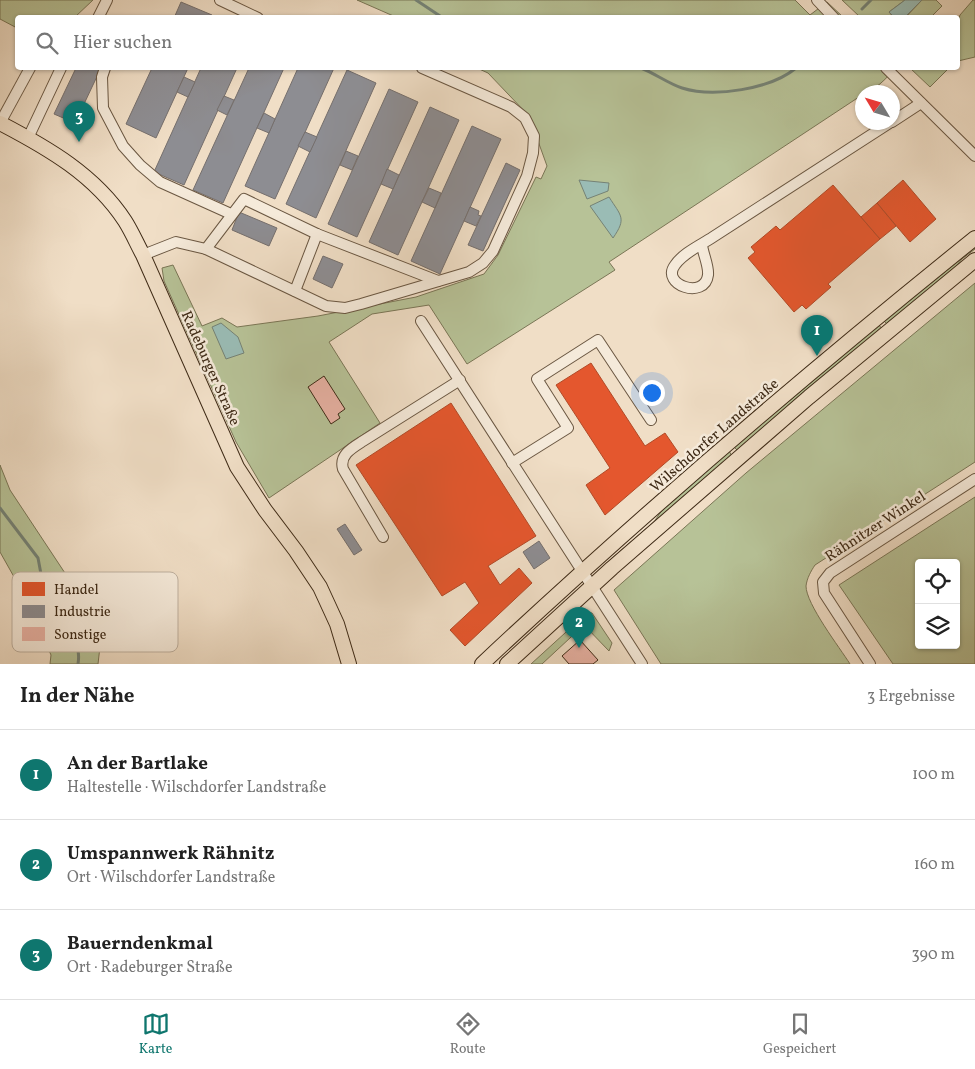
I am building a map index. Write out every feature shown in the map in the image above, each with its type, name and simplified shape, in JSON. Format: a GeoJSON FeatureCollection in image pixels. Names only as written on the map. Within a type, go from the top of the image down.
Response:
{"type":"FeatureCollection","features":[{"type":"Feature","properties":{"kind":"main road","name":"Radeburger Straße"},"geometry":{"type":"LineString","coordinates":[[0,123],[50,150],[86,176],[108,199],[125,221],[143,255],[237,467],[320,587],[337,624],[349,664]]}},
{"type":"Feature","properties":{"kind":"main road","name":"Wilschdorfer Landstraße"},"geometry":{"type":"LineString","coordinates":[[482,664],[582,571],[798,384],[975,238]]}},
{"type":"Feature","properties":{"kind":"main road"},"geometry":{"type":"LineString","coordinates":[[507,664],[592,586],[809,396],[975,260]]}},
{"type":"Feature","properties":{"kind":"street"},"geometry":{"type":"LineString","coordinates":[[100,15],[107,0]]}},
{"type":"Feature","properties":{"kind":"street"},"geometry":{"type":"LineString","coordinates":[[220,0],[252,15]]}},
{"type":"Feature","properties":{"kind":"street"},"geometry":{"type":"LineString","coordinates":[[817,0],[831,15]]}},
{"type":"Feature","properties":{"kind":"street"},"geometry":{"type":"LineString","coordinates":[[0,123],[29,70]]}},
{"type":"Feature","properties":{"kind":"street"},"geometry":{"type":"LineString","coordinates":[[28,138],[60,70]]}},
{"type":"Feature","properties":{"kind":"street"},"geometry":{"type":"LineString","coordinates":[[104,70],[102,77],[103,108],[123,146],[140,165],[160,182],[231,214]]}},
{"type":"Feature","properties":{"kind":"street"},"geometry":{"type":"LineString","coordinates":[[143,255],[176,242],[206,249],[326,306],[344,308],[469,272],[483,263],[493,251],[527,176],[534,153],[534,136],[525,118],[511,107],[427,70]]}},
{"type":"Feature","properties":{"kind":"street"},"geometry":{"type":"LineString","coordinates":[[888,70],[975,156]]}},
{"type":"Feature","properties":{"kind":"street"},"geometry":{"type":"LineString","coordinates":[[900,117],[921,103]]}},
{"type":"Feature","properties":{"kind":"street"},"geometry":{"type":"LineString","coordinates":[[702,245],[880,130]]}},
{"type":"Feature","properties":{"kind":"street"},"geometry":{"type":"LineString","coordinates":[[206,249],[244,199],[317,234],[439,281]]}},
{"type":"Feature","properties":{"kind":"street"},"geometry":{"type":"LineString","coordinates":[[294,291],[317,234]]}},
{"type":"Feature","properties":{"kind":"street"},"geometry":{"type":"LineString","coordinates":[[421,321],[642,664]]}},
{"type":"Feature","properties":{"kind":"street"},"geometry":{"type":"LineString","coordinates":[[512,463],[568,428],[537,379],[598,340],[651,420]]}},
{"type":"Feature","properties":{"kind":"street"},"geometry":{"type":"LineString","coordinates":[[383,537],[343,470],[344,456],[356,446],[460,380]]}},
{"type":"Feature","properties":{"kind":"street","name":"Rähnitzer Winkel"},"geometry":{"type":"LineString","coordinates":[[870,664],[824,593],[823,582],[830,573],[975,479]]}},
{"type":"Feature","properties":{"kind":"green space"},"geometry":{"type":"Polygon","coordinates":[[[0,0],[93,0],[77,15],[15,15],[15,27],[0,19],[0,0]]]}},
{"type":"Feature","properties":{"kind":"green space"},"geometry":{"type":"Polygon","coordinates":[[[357,0],[795,0],[810,15],[391,15],[357,0]]]}},
{"type":"Feature","properties":{"kind":"green space"},"geometry":{"type":"Polygon","coordinates":[[[842,0],[905,0],[889,12],[892,15],[858,15],[842,0]]]}},
{"type":"Feature","properties":{"kind":"green space"},"geometry":{"type":"Polygon","coordinates":[[[922,0],[936,0],[942,6],[933,15],[908,15],[922,0]]]}},
{"type":"Feature","properties":{"kind":"green space"},"geometry":{"type":"Polygon","coordinates":[[[975,0],[975,57],[960,61],[960,15],[975,0]]]}},
{"type":"Feature","properties":{"kind":"green space"},"geometry":{"type":"Polygon","coordinates":[[[827,2],[841,15],[810,15],[827,2]]]}},
{"type":"Feature","properties":{"kind":"green space"},"geometry":{"type":"Polygon","coordinates":[[[481,70],[894,70],[878,85],[855,85],[855,100],[609,262],[615,270],[467,364],[429,305],[372,314],[329,342],[380,423],[269,498],[236,442],[164,281],[162,268],[173,265],[202,326],[222,318],[237,327],[318,316],[416,297],[484,274],[498,255],[536,177],[541,179],[547,166],[529,116],[488,73],[481,70]]]}},
{"type":"Feature","properties":{"kind":"green space"},"geometry":{"type":"Polygon","coordinates":[[[912,70],[947,70],[930,87],[912,70]]]}},
{"type":"Feature","properties":{"kind":"green space"},"geometry":{"type":"Polygon","coordinates":[[[975,245],[975,249],[962,259],[951,273],[888,325],[884,321],[975,245]]]}},
{"type":"Feature","properties":{"kind":"green space"},"geometry":{"type":"Polygon","coordinates":[[[975,283],[975,462],[815,565],[807,580],[807,594],[811,604],[850,664],[661,664],[614,590],[746,473],[975,283]]]}},
{"type":"Feature","properties":{"kind":"green space"},"geometry":{"type":"Polygon","coordinates":[[[879,325],[882,329],[738,451],[734,447],[879,325]]]}},
{"type":"Feature","properties":{"kind":"green space"},"geometry":{"type":"Polygon","coordinates":[[[729,451],[732,456],[612,563],[610,560],[654,522],[662,510],[729,451]]]}},
{"type":"Feature","properties":{"kind":"green space"},"geometry":{"type":"Polygon","coordinates":[[[0,465],[10,490],[64,572],[12,573],[0,552],[0,465]]]}},
{"type":"Feature","properties":{"kind":"green space"},"geometry":{"type":"Polygon","coordinates":[[[975,497],[975,664],[893,664],[839,585],[975,497]]]}},
{"type":"Feature","properties":{"kind":"green space"},"geometry":{"type":"Polygon","coordinates":[[[588,612],[592,613],[612,643],[609,651],[584,625],[542,664],[531,664],[588,612]]]}},
{"type":"Feature","properties":{"kind":"green space"},"geometry":{"type":"Polygon","coordinates":[[[50,652],[99,652],[98,664],[50,664],[50,652]]]}},
{"type":"Feature","properties":{"kind":"water"},"geometry":{"type":"Polygon","coordinates":[[[905,0],[922,0],[907,15],[892,15],[889,12],[905,0]]]}},
{"type":"Feature","properties":{"kind":"water"},"geometry":{"type":"Polygon","coordinates":[[[579,180],[609,183],[608,191],[587,199],[579,180]]]}},
{"type":"Feature","properties":{"kind":"water"},"geometry":{"type":"Polygon","coordinates":[[[609,197],[621,217],[620,226],[613,238],[590,206],[609,197]]]}},
{"type":"Feature","properties":{"kind":"water"},"geometry":{"type":"Polygon","coordinates":[[[221,323],[238,337],[244,353],[226,359],[212,327],[221,323]]]}},
{"type":"Feature","properties":{"kind":"building: Handel"},"geometry":{"type":"Polygon","coordinates":[[[903,180],[936,219],[910,242],[877,203],[903,180]]]}},
{"type":"Feature","properties":{"kind":"building: Handel"},"geometry":{"type":"Polygon","coordinates":[[[833,185],[880,239],[828,284],[831,287],[806,309],[802,305],[794,312],[748,258],[755,252],[751,247],[776,226],[780,230],[833,185]]]}},
{"type":"Feature","properties":{"kind":"building: Handel"},"geometry":{"type":"Polygon","coordinates":[[[877,203],[896,226],[880,239],[861,217],[877,203]]]}},
{"type":"Feature","properties":{"kind":"building: Handel"},"geometry":{"type":"Polygon","coordinates":[[[591,363],[645,446],[665,433],[678,452],[605,515],[586,485],[610,468],[556,385],[591,363]]]}},
{"type":"Feature","properties":{"kind":"building: Handel"},"geometry":{"type":"Polygon","coordinates":[[[451,403],[536,536],[488,566],[500,585],[519,568],[532,583],[465,646],[450,630],[479,603],[465,582],[442,596],[356,465],[451,403]]]}},
{"type":"Feature","properties":{"kind":"building: Industrie"},"geometry":{"type":"Polygon","coordinates":[[[181,2],[212,15],[175,15],[181,2]]]}},
{"type":"Feature","properties":{"kind":"building: Industrie"},"geometry":{"type":"Polygon","coordinates":[[[75,70],[100,70],[75,123],[54,114],[75,70]]]}},
{"type":"Feature","properties":{"kind":"building: Industrie"},"geometry":{"type":"Polygon","coordinates":[[[151,70],[187,70],[156,138],[126,124],[151,70]]]}},
{"type":"Feature","properties":{"kind":"building: Industrie"},"geometry":{"type":"Polygon","coordinates":[[[200,70],[236,70],[184,185],[154,172],[200,70]]]}},
{"type":"Feature","properties":{"kind":"building: Industrie"},"geometry":{"type":"Polygon","coordinates":[[[248,70],[283,70],[223,203],[193,190],[248,70]]]}},
{"type":"Feature","properties":{"kind":"building: Industrie"},"geometry":{"type":"Polygon","coordinates":[[[297,70],[333,70],[275,199],[245,186],[297,70]]]}},
{"type":"Feature","properties":{"kind":"building: Industrie"},"geometry":{"type":"Polygon","coordinates":[[[347,70],[376,83],[316,218],[286,204],[347,70]]]}},
{"type":"Feature","properties":{"kind":"building: Industrie"},"geometry":{"type":"Polygon","coordinates":[[[184,77],[195,82],[188,97],[177,92],[184,77]]]}},
{"type":"Feature","properties":{"kind":"building: Industrie"},"geometry":{"type":"Polygon","coordinates":[[[389,89],[418,102],[357,237],[328,224],[389,89]]]}},
{"type":"Feature","properties":{"kind":"building: Industrie"},"geometry":{"type":"Polygon","coordinates":[[[224,96],[234,100],[227,115],[217,110],[224,96]]]}},
{"type":"Feature","properties":{"kind":"building: Industrie"},"geometry":{"type":"Polygon","coordinates":[[[430,107],[459,120],[398,255],[369,242],[430,107]]]}},
{"type":"Feature","properties":{"kind":"building: Industrie"},"geometry":{"type":"Polygon","coordinates":[[[264,113],[275,119],[269,133],[257,128],[264,113]]]}},
{"type":"Feature","properties":{"kind":"building: Industrie"},"geometry":{"type":"Polygon","coordinates":[[[472,126],[501,139],[440,274],[411,261],[472,126]]]}},
{"type":"Feature","properties":{"kind":"building: Industrie"},"geometry":{"type":"Polygon","coordinates":[[[305,132],[317,137],[310,152],[298,146],[305,132]]]}},
{"type":"Feature","properties":{"kind":"building: Industrie"},"geometry":{"type":"Polygon","coordinates":[[[346,151],[358,156],[352,170],[340,165],[346,151]]]}},
{"type":"Feature","properties":{"kind":"building: Industrie"},"geometry":{"type":"Polygon","coordinates":[[[506,163],[520,170],[483,251],[468,245],[506,163]]]}},
{"type":"Feature","properties":{"kind":"building: Industrie"},"geometry":{"type":"Polygon","coordinates":[[[387,169],[399,175],[393,189],[381,184],[387,169]]]}},
{"type":"Feature","properties":{"kind":"building: Industrie"},"geometry":{"type":"Polygon","coordinates":[[[429,188],[441,193],[435,208],[422,202],[429,188]]]}},
{"type":"Feature","properties":{"kind":"building: Industrie"},"geometry":{"type":"Polygon","coordinates":[[[470,207],[479,211],[478,215],[481,216],[476,226],[464,221],[470,207]]]}},
{"type":"Feature","properties":{"kind":"building: Industrie"},"geometry":{"type":"Polygon","coordinates":[[[239,212],[277,228],[269,246],[232,230],[239,212]]]}},
{"type":"Feature","properties":{"kind":"building: Industrie"},"geometry":{"type":"Polygon","coordinates":[[[323,256],[343,264],[332,288],[313,279],[323,256]]]}},
{"type":"Feature","properties":{"kind":"building: Industrie"},"geometry":{"type":"Polygon","coordinates":[[[345,524],[362,550],[354,555],[337,529],[345,524]]]}},
{"type":"Feature","properties":{"kind":"building: Industrie"},"geometry":{"type":"Polygon","coordinates":[[[539,541],[550,558],[534,569],[523,552],[539,541]]]}},
{"type":"Feature","properties":{"kind":"building: Sonstige"},"geometry":{"type":"Polygon","coordinates":[[[324,376],[345,409],[338,414],[340,418],[331,424],[308,387],[324,376]]]}},
{"type":"Feature","properties":{"kind":"building: Sonstige"},"geometry":{"type":"Polygon","coordinates":[[[580,640],[598,660],[593,664],[569,664],[562,656],[580,640]]]}},
{"type":"Feature","properties":{"kind":"waterway"},"geometry":{"type":"LineString","coordinates":[[416,0],[438,15]]}},
{"type":"Feature","properties":{"kind":"waterway"},"geometry":{"type":"LineString","coordinates":[[862,9],[871,0]]}},
{"type":"Feature","properties":{"kind":"waterway"},"geometry":{"type":"LineString","coordinates":[[645,70],[682,88],[710,92],[742,90],[772,81],[793,70]]}},
{"type":"Feature","properties":{"kind":"waterway"},"geometry":{"type":"LineString","coordinates":[[0,508],[38,558],[41,572]]}},
{"type":"Feature","properties":{"kind":"waterway"},"geometry":{"type":"LineString","coordinates":[[78,652],[78,664]]}},
{"type":"Feature","properties":{"kind":"place","name":"Bauerndenkmal"},"geometry":{"type":"Point","coordinates":[79,142]}},
{"type":"Feature","properties":{"kind":"place","name":"An der Bartlake"},"geometry":{"type":"Point","coordinates":[817,356]}},
{"type":"Feature","properties":{"kind":"place","name":"Umspannwerk Rähnitz"},"geometry":{"type":"Point","coordinates":[579,648]}}]}
